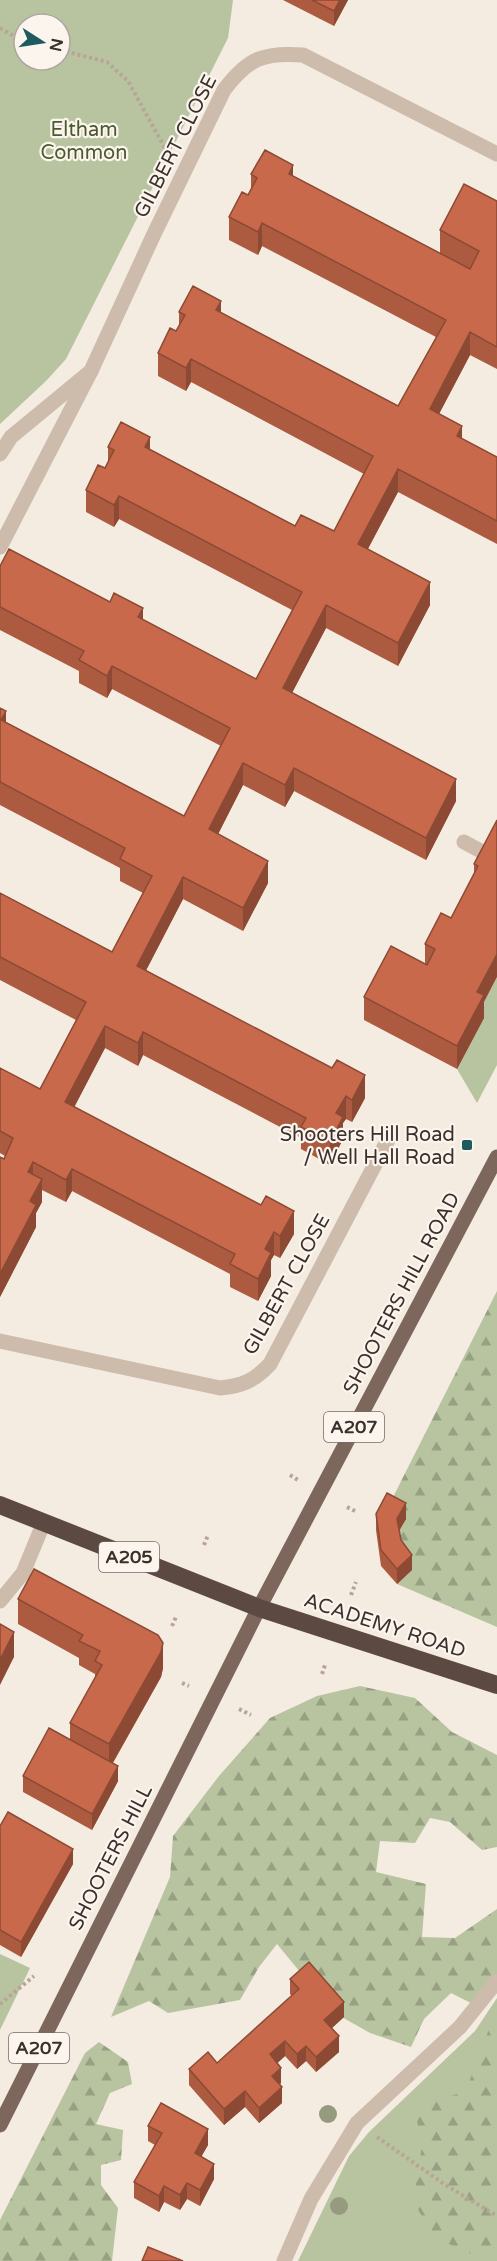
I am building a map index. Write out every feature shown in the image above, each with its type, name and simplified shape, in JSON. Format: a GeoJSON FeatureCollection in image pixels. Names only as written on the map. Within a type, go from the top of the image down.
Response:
{"type":"FeatureCollection","features":[{"type":"Feature","properties":{"kind":"highway","name":"A205"},"geometry":{"type":"LineString","coordinates":[[0,1505],[259,1608]]}},
{"type":"Feature","properties":{"kind":"highway","name":"ACADEMY ROAD"},"geometry":{"type":"LineString","coordinates":[[259,1608],[497,1685]]}},
{"type":"Feature","properties":{"kind":"main road","name":"SHOOTERS HILL ROAD"},"geometry":{"type":"LineString","coordinates":[[259,1608],[497,1157]]}},
{"type":"Feature","properties":{"kind":"main road","name":"SHOOTERS HILL"},"geometry":{"type":"LineString","coordinates":[[0,2126],[259,1608]]}},
{"type":"Feature","properties":{"kind":"street","name":"GILBERT CLOSE"},"geometry":{"type":"LineString","coordinates":[[0,547],[91,371],[225,90],[239,69],[258,58],[280,54],[303,55],[497,154]]}},
{"type":"Feature","properties":{"kind":"street","name":"GILBERT CLOSE"},"geometry":{"type":"LineString","coordinates":[[0,454],[10,437],[91,371]]}},
{"type":"Feature","properties":{"kind":"street"},"geometry":{"type":"LineString","coordinates":[[464,842],[490,856]]}},
{"type":"Feature","properties":{"kind":"street","name":"GILBERT CLOSE"},"geometry":{"type":"LineString","coordinates":[[0,1341],[220,1388],[239,1387],[257,1378],[270,1364],[390,1136]]}},
{"type":"Feature","properties":{"kind":"street"},"geometry":{"type":"LineString","coordinates":[[0,1601],[23,1573],[44,1522]]}},
{"type":"Feature","properties":{"kind":"street"},"geometry":{"type":"LineString","coordinates":[[284,2261],[311,2199],[357,2123],[460,2027],[497,1981]]}},
{"type":"Feature","properties":{"kind":"path"},"geometry":{"type":"LineString","coordinates":[[72,53],[107,62],[128,81],[173,163],[185,170]]}},
{"type":"Feature","properties":{"kind":"path"},"geometry":{"type":"LineString","coordinates":[[290,1475],[299,1480]]}},
{"type":"Feature","properties":{"kind":"path"},"geometry":{"type":"LineString","coordinates":[[347,1507],[357,1512]]}},
{"type":"Feature","properties":{"kind":"path"},"geometry":{"type":"LineString","coordinates":[[204,1545],[208,1535]]}},
{"type":"Feature","properties":{"kind":"path"},"geometry":{"type":"LineString","coordinates":[[351,1595],[356,1582]]}},
{"type":"Feature","properties":{"kind":"path"},"geometry":{"type":"LineString","coordinates":[[172,1626],[176,1617]]}},
{"type":"Feature","properties":{"kind":"path"},"geometry":{"type":"LineString","coordinates":[[322,1674],[325,1665]]}},
{"type":"Feature","properties":{"kind":"path"},"geometry":{"type":"LineString","coordinates":[[182,1683],[189,1686]]}},
{"type":"Feature","properties":{"kind":"path"},"geometry":{"type":"LineString","coordinates":[[239,1709],[251,1715]]}},
{"type":"Feature","properties":{"kind":"path"},"geometry":{"type":"LineString","coordinates":[[0,2004],[34,1976]]}},
{"type":"Feature","properties":{"kind":"path"},"geometry":{"type":"LineString","coordinates":[[357,2123],[444,2184],[497,2216]]}},
{"type":"Feature","properties":{"kind":"green space","name":"Eltham Common"},"geometry":{"type":"Polygon","coordinates":[[[0,0],[233,0],[228,38],[66,359],[0,424],[0,0]]]}},
{"type":"Feature","properties":{"kind":"green space"},"geometry":{"type":"Polygon","coordinates":[[[497,977],[497,1065],[477,1103],[457,1069],[484,1018],[477,1015],[497,977]]]}},
{"type":"Feature","properties":{"kind":"green space"},"geometry":{"type":"Polygon","coordinates":[[[497,1291],[497,1627],[397,1584],[412,1570],[387,1509],[497,1291]]]}},
{"type":"Feature","properties":{"kind":"green space"},"geometry":{"type":"Polygon","coordinates":[[[360,1686],[415,1698],[452,1732],[497,1755],[497,1847],[482,1850],[450,1822],[430,1818],[415,1843],[380,1841],[376,1872],[426,1884],[422,1937],[455,1938],[497,1909],[497,1993],[481,2008],[451,1993],[424,2019],[411,2047],[370,2033],[333,2012],[277,1944],[259,1967],[240,2000],[168,2013],[149,2001],[111,2017],[170,1877],[173,1836],[219,1776],[270,1718],[317,1696],[360,1686]]]}},
{"type":"Feature","properties":{"kind":"green space"},"geometry":{"type":"Polygon","coordinates":[[[0,1954],[30,1968],[0,2030],[0,1954]]]}},
{"type":"Feature","properties":{"kind":"green space"},"geometry":{"type":"Polygon","coordinates":[[[497,1998],[497,2261],[298,2261],[349,2156],[369,2132],[475,2031],[497,1998]]]}},
{"type":"Feature","properties":{"kind":"green space"},"geometry":{"type":"Polygon","coordinates":[[[497,2008],[497,2107],[465,2093],[497,2008]]]}},
{"type":"Feature","properties":{"kind":"green space"},"geometry":{"type":"Polygon","coordinates":[[[99,2042],[128,2062],[132,2084],[110,2093],[96,2124],[123,2130],[121,2160],[101,2165],[101,2185],[118,2208],[112,2261],[0,2261],[0,2220],[85,2053],[99,2042]]]}},
{"type":"Feature","properties":{"kind":"green space"},"geometry":{"type":"Polygon","coordinates":[[[457,2094],[497,2112],[497,2261],[487,2261],[436,2238],[413,2202],[422,2146],[414,2106],[457,2094]]]}},
{"type":"Feature","properties":{"kind":"building"},"geometry":{"type":"Polygon","coordinates":[[[312,0],[340,0],[334,11],[312,0]]]}},
{"type":"Feature","properties":{"kind":"building"},"geometry":{"type":"Polygon","coordinates":[[[265,150],[293,165],[289,174],[470,269],[479,251],[440,230],[464,184],[497,201],[497,347],[470,332],[430,409],[462,426],[457,436],[497,457],[497,521],[398,469],[358,544],[430,582],[398,643],[326,605],[283,688],[456,779],[426,838],[294,768],[285,785],[243,763],[209,829],[268,861],[243,908],[183,877],[137,966],[332,1068],[337,1060],[365,1075],[352,1100],[346,1096],[336,1113],[343,1117],[330,1142],[301,1127],[306,1118],[143,1032],[138,1043],[105,1026],[65,1102],[261,1205],[266,1196],[294,1211],[280,1236],[274,1232],[265,1249],[271,1253],[258,1279],[230,1264],[235,1254],[72,1169],[66,1180],[33,1162],[28,1172],[42,1179],[30,1201],[36,1205],[0,1274],[0,1157],[4,1159],[13,1138],[0,1131],[0,1068],[40,1089],[86,1002],[0,957],[0,893],[112,952],[152,876],[120,859],[125,848],[0,782],[0,708],[6,711],[1,720],[184,816],[230,728],[112,666],[107,676],[79,660],[84,651],[0,607],[0,566],[9,549],[110,602],[114,593],[143,608],[138,617],[256,679],[302,592],[119,496],[114,505],[86,490],[98,465],[105,468],[114,450],[108,447],[121,422],[150,437],[145,447],[295,526],[301,515],[334,531],[373,456],[191,359],[186,368],[158,353],[170,328],[176,331],[185,315],[179,312],[193,286],[221,301],[216,310],[398,406],[446,320],[262,223],[258,232],[229,217],[242,192],[248,195],[257,178],[251,174],[265,150]]]}},
{"type":"Feature","properties":{"kind":"building"},"geometry":{"type":"Polygon","coordinates":[[[497,820],[497,954],[477,992],[484,995],[457,1046],[364,997],[391,946],[427,965],[435,949],[425,944],[441,913],[451,918],[478,866],[474,864],[497,820]]]}},
{"type":"Feature","properties":{"kind":"building"},"geometry":{"type":"Polygon","coordinates":[[[387,1493],[406,1503],[397,1519],[401,1540],[412,1555],[397,1569],[381,1550],[376,1514],[387,1493]]]}},
{"type":"Feature","properties":{"kind":"building"},"geometry":{"type":"Polygon","coordinates":[[[34,1569],[158,1635],[163,1643],[161,1652],[109,1744],[70,1723],[102,1665],[95,1661],[100,1651],[79,1641],[83,1635],[18,1599],[34,1569]]]}},
{"type":"Feature","properties":{"kind":"building"},"geometry":{"type":"Polygon","coordinates":[[[0,1624],[14,1632],[0,1660],[0,1624]]]}},
{"type":"Feature","properties":{"kind":"building"},"geometry":{"type":"Polygon","coordinates":[[[49,1728],[118,1766],[92,1814],[23,1776],[49,1728]]]}},
{"type":"Feature","properties":{"kind":"building"},"geometry":{"type":"Polygon","coordinates":[[[8,1812],[73,1849],[21,1942],[0,1930],[0,1826],[8,1812]]]}},
{"type":"Feature","properties":{"kind":"building"},"geometry":{"type":"Polygon","coordinates":[[[309,1962],[344,2002],[324,2020],[339,2036],[316,2057],[306,2046],[297,2054],[285,2041],[270,2054],[281,2068],[272,2076],[282,2087],[259,2108],[245,2091],[224,2109],[189,2069],[208,2052],[217,2063],[299,1989],[290,1979],[309,1962]]]}},
{"type":"Feature","properties":{"kind":"building"},"geometry":{"type":"Polygon","coordinates":[[[161,2103],[208,2129],[195,2153],[214,2164],[200,2190],[187,2183],[180,2195],[164,2186],[159,2196],[134,2182],[162,2133],[148,2126],[161,2103]]]}},
{"type":"Feature","properties":{"kind":"building"},"geometry":{"type":"Polygon","coordinates":[[[148,2247],[183,2261],[142,2261],[148,2247]]]}},
{"type":"Feature","properties":{"kind":"place","name":"Shooters Hill Road / Well Hall Road"},"geometry":{"type":"Point","coordinates":[467,1145]}}]}
